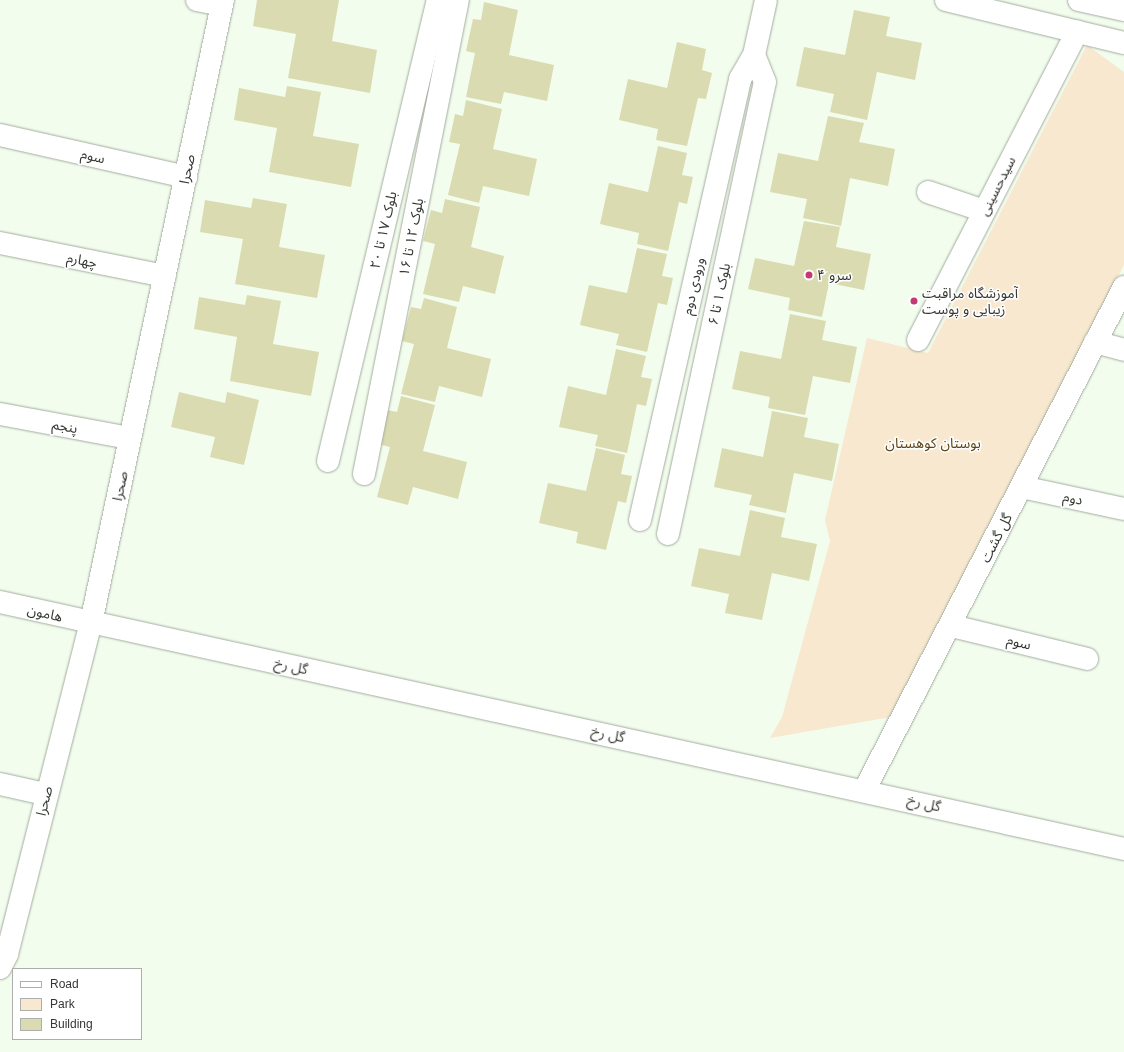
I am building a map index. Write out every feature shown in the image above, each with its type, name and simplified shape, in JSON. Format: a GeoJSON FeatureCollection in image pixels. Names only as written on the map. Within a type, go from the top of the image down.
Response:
{"type":"FeatureCollection","features":[{"type":"Feature","properties":{"kind":"street"},"geometry":{"type":"LineString","coordinates":[[197,0],[223,3]]}},
{"type":"Feature","properties":{"kind":"street","name":"بلوک ۱۷ تا ۲۰"},"geometry":{"type":"LineString","coordinates":[[328,461],[438,0]]}},
{"type":"Feature","properties":{"kind":"street","name":"بلوک ۱۲ تا ۱۶"},"geometry":{"type":"LineString","coordinates":[[364,474],[458,0]]}},
{"type":"Feature","properties":{"kind":"street","name":"ورودی دوم"},"geometry":{"type":"LineString","coordinates":[[640,520],[740,79],[754,55],[766,0]]}},
{"type":"Feature","properties":{"kind":"street"},"geometry":{"type":"LineString","coordinates":[[946,0],[1124,43]]}},
{"type":"Feature","properties":{"kind":"street"},"geometry":{"type":"LineString","coordinates":[[1079,0],[1124,10]]}},
{"type":"Feature","properties":{"kind":"street","name":"صحرا"},"geometry":{"type":"LineString","coordinates":[[0,968],[7,954],[45,794],[91,623],[223,3]]}},
{"type":"Feature","properties":{"kind":"street","name":"سیدحسینی"},"geometry":{"type":"LineString","coordinates":[[918,340],[1076,32]]}},
{"type":"Feature","properties":{"kind":"street","name":"بلوک ۱ تا ۶"},"geometry":{"type":"LineString","coordinates":[[668,534],[765,82],[754,55]]}},
{"type":"Feature","properties":{"kind":"street","name":"سوم"},"geometry":{"type":"LineString","coordinates":[[0,135],[186,177]]}},
{"type":"Feature","properties":{"kind":"street"},"geometry":{"type":"LineString","coordinates":[[928,192],[984,211]]}},
{"type":"Feature","properties":{"kind":"street","name":"چهارم"},"geometry":{"type":"LineString","coordinates":[[0,243],[165,276]]}},
{"type":"Feature","properties":{"kind":"street","name":"گل گشت"},"geometry":{"type":"LineString","coordinates":[[865,789],[952,626],[1124,287]]}},
{"type":"Feature","properties":{"kind":"street"},"geometry":{"type":"LineString","coordinates":[[1095,342],[1124,350]]}},
{"type":"Feature","properties":{"kind":"street","name":"پنجم"},"geometry":{"type":"LineString","coordinates":[[0,414],[130,438]]}},
{"type":"Feature","properties":{"kind":"street","name":"دوم"},"geometry":{"type":"LineString","coordinates":[[1022,487],[1124,509]]}},
{"type":"Feature","properties":{"kind":"street","name":"هامون"},"geometry":{"type":"LineString","coordinates":[[0,602],[91,623]]}},
{"type":"Feature","properties":{"kind":"street","name":"گل رخ"},"geometry":{"type":"LineString","coordinates":[[91,623],[865,789],[1124,848]]}},
{"type":"Feature","properties":{"kind":"street","name":"سوم"},"geometry":{"type":"LineString","coordinates":[[952,626],[1086,659]]}},
{"type":"Feature","properties":{"kind":"street"},"geometry":{"type":"LineString","coordinates":[[0,784],[45,794]]}},
{"type":"Feature","properties":{"kind":"green space","name":"بوستان کوهستان"},"geometry":{"type":"Polygon","coordinates":[[[1087,45],[1124,72],[1124,265],[891,717],[770,738],[782,717],[830,541],[825,520],[867,338],[928,353],[1087,45]]]}},
{"type":"Feature","properties":{"kind":"building"},"geometry":{"type":"Polygon","coordinates":[[[257,0],[339,0],[332,41],[377,50],[370,93],[288,78],[296,34],[253,26],[257,0]]]}},
{"type":"Feature","properties":{"kind":"building"},"geometry":{"type":"Polygon","coordinates":[[[484,2],[518,10],[509,55],[554,65],[547,101],[504,92],[501,104],[466,97],[475,53],[466,51],[473,19],[481,20],[484,2]]]}},
{"type":"Feature","properties":{"kind":"building"},"geometry":{"type":"Polygon","coordinates":[[[854,10],[890,17],[886,36],[922,43],[915,80],[877,72],[867,120],[830,112],[834,94],[796,86],[804,47],[845,55],[854,10]]]}},
{"type":"Feature","properties":{"kind":"building"},"geometry":{"type":"Polygon","coordinates":[[[677,42],[706,49],[702,70],[712,73],[706,99],[698,98],[687,146],[656,140],[658,129],[619,120],[628,79],[667,88],[677,42]]]}},
{"type":"Feature","properties":{"kind":"building"},"geometry":{"type":"Polygon","coordinates":[[[287,86],[321,92],[313,136],[359,144],[351,187],[269,172],[277,128],[234,120],[239,88],[285,97],[287,86]]]}},
{"type":"Feature","properties":{"kind":"building"},"geometry":{"type":"Polygon","coordinates":[[[466,100],[502,109],[493,149],[537,159],[529,196],[483,186],[479,203],[448,195],[460,144],[449,142],[455,114],[463,116],[466,100]]]}},
{"type":"Feature","properties":{"kind":"building"},"geometry":{"type":"Polygon","coordinates":[[[828,116],[864,123],[859,142],[895,149],[888,186],[850,178],[841,226],[803,218],[807,199],[770,192],[778,153],[818,161],[828,116]]]}},
{"type":"Feature","properties":{"kind":"building"},"geometry":{"type":"Polygon","coordinates":[[[658,146],[687,153],[682,175],[693,177],[687,204],[679,202],[668,251],[637,244],[639,233],[600,224],[609,183],[648,192],[658,146]]]}},
{"type":"Feature","properties":{"kind":"building"},"geometry":{"type":"Polygon","coordinates":[[[253,198],[287,204],[279,247],[325,255],[317,298],[235,284],[243,239],[200,232],[205,200],[251,208],[253,198]]]}},
{"type":"Feature","properties":{"kind":"building"},"geometry":{"type":"Polygon","coordinates":[[[445,199],[480,207],[471,247],[504,256],[495,294],[463,286],[459,302],[423,294],[435,244],[423,241],[431,210],[442,213],[445,199]]]}},
{"type":"Feature","properties":{"kind":"building","name":"سرو ۴"},"geometry":{"type":"Polygon","coordinates":[[[804,221],[840,227],[836,247],[871,254],[864,290],[829,283],[822,317],[788,310],[790,298],[748,289],[755,258],[794,266],[804,221]]]}},
{"type":"Feature","properties":{"kind":"building"},"geometry":{"type":"Polygon","coordinates":[[[637,248],[667,254],[662,276],[673,278],[667,305],[658,303],[647,352],[616,345],[619,334],[580,325],[589,285],[627,293],[637,248]]]}},
{"type":"Feature","properties":{"kind":"building"},"geometry":{"type":"Polygon","coordinates":[[[247,295],[281,301],[273,344],[319,352],[311,396],[230,381],[237,337],[194,329],[199,297],[245,305],[247,295]]]}},
{"type":"Feature","properties":{"kind":"building"},"geometry":{"type":"Polygon","coordinates":[[[424,298],[457,307],[447,348],[491,359],[482,397],[439,386],[435,402],[401,394],[414,344],[402,341],[411,307],[421,309],[424,298]]]}},
{"type":"Feature","properties":{"kind":"building"},"geometry":{"type":"Polygon","coordinates":[[[790,314],[826,321],[822,340],[857,347],[850,383],[813,376],[805,415],[768,408],[770,397],[732,389],[740,351],[781,359],[790,314]]]}},
{"type":"Feature","properties":{"kind":"building"},"geometry":{"type":"Polygon","coordinates":[[[616,349],[646,356],[641,377],[652,379],[646,406],[637,404],[627,453],[595,446],[598,435],[559,427],[568,386],[606,395],[616,349]]]}},
{"type":"Feature","properties":{"kind":"building"},"geometry":{"type":"Polygon","coordinates":[[[179,392],[225,403],[227,392],[259,400],[244,465],[210,457],[215,437],[171,427],[179,392]]]}},
{"type":"Feature","properties":{"kind":"building"},"geometry":{"type":"Polygon","coordinates":[[[401,396],[435,405],[423,451],[467,462],[458,499],[413,487],[408,505],[377,497],[390,447],[378,444],[387,410],[397,412],[401,396]]]}},
{"type":"Feature","properties":{"kind":"building"},"geometry":{"type":"Polygon","coordinates":[[[772,411],[808,418],[804,437],[839,444],[832,481],[794,473],[786,513],[749,505],[752,495],[714,487],[722,448],[763,457],[772,411]]]}},
{"type":"Feature","properties":{"kind":"building"},"geometry":{"type":"Polygon","coordinates":[[[596,448],[625,455],[621,474],[632,476],[626,503],[618,501],[606,550],[576,543],[578,532],[539,523],[548,483],[586,491],[596,448]]]}},
{"type":"Feature","properties":{"kind":"building"},"geometry":{"type":"Polygon","coordinates":[[[750,510],[785,518],[781,537],[817,544],[809,581],[772,573],[762,620],[725,613],[729,594],[691,586],[699,548],[740,556],[750,510]]]}},
{"type":"Feature","properties":{"kind":"place","name":"سرو ۴"},"geometry":{"type":"Point","coordinates":[809,275]}},
{"type":"Feature","properties":{"kind":"place","name":"آموزشگاه مراقبت زیبایی و پوست"},"geometry":{"type":"Point","coordinates":[914,301]}}]}
